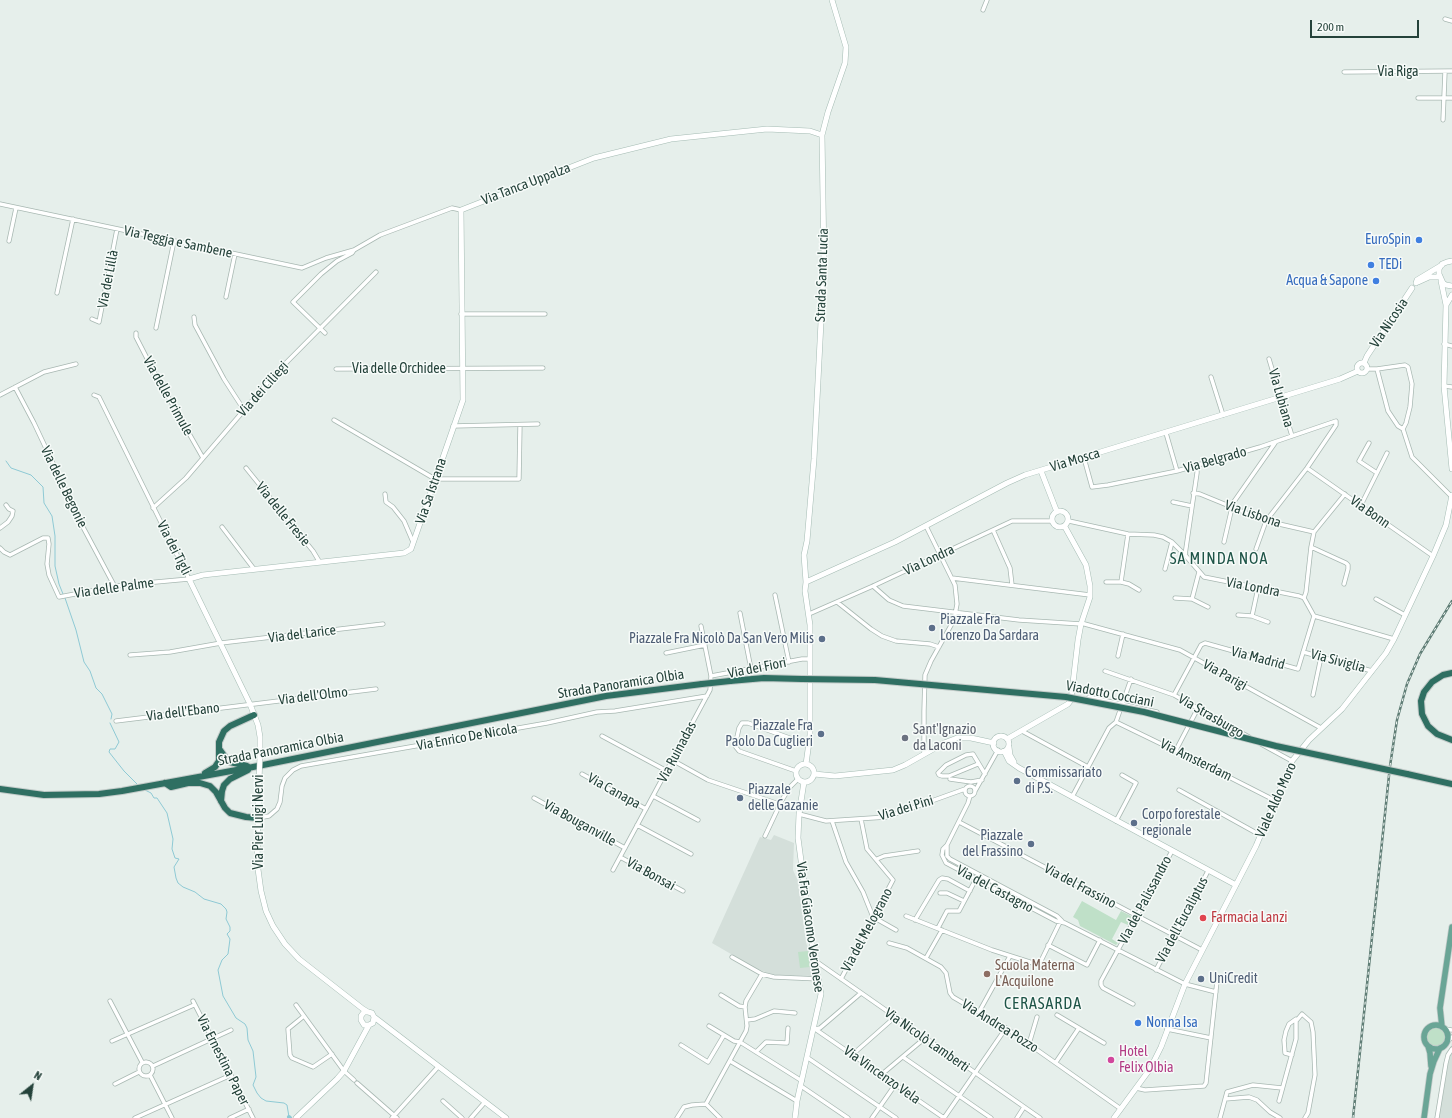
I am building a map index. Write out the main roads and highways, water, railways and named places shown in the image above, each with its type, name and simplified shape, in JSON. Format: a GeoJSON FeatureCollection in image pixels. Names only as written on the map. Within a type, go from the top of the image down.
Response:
{"type":"FeatureCollection","features":[{"type":"Feature","properties":{"kind":"highway"},"geometry":{"type":"LineString","coordinates":[[1451,739],[1437,734],[1428,726],[1422,714],[1421,702],[1424,692],[1432,682],[1443,675],[1452,673]]}},
{"type":"Feature","properties":{"kind":"highway","name":"Strada Panoramica Olbia"},"geometry":{"type":"LineString","coordinates":[[164,784],[606,696],[730,680],[764,678],[802,679]]}},
{"type":"Feature","properties":{"kind":"highway","name":"Viadotto Cocciani"},"geometry":{"type":"LineString","coordinates":[[802,679],[875,680],[1066,697],[1144,712],[1276,746],[1452,784]]}},
{"type":"Feature","properties":{"kind":"highway"},"geometry":{"type":"LineString","coordinates":[[173,782],[181,777],[208,772],[215,768],[219,761],[219,742],[224,731],[230,726],[254,715]]}},
{"type":"Feature","properties":{"kind":"highway"},"geometry":{"type":"LineString","coordinates":[[220,750],[230,762],[253,767]]}},
{"type":"Feature","properties":{"kind":"highway"},"geometry":{"type":"LineString","coordinates":[[221,801],[224,785],[230,779],[253,767]]}},
{"type":"Feature","properties":{"kind":"highway"},"geometry":{"type":"LineString","coordinates":[[0,789],[44,795],[93,795],[164,784],[171,786],[188,783],[200,783],[210,786],[216,792],[225,808],[230,812],[246,817],[258,818]]}},
{"type":"Feature","properties":{"kind":"main road"},"geometry":{"type":"LineString","coordinates":[[1424,1118],[1431,1060],[1428,1046],[1424,1040],[1424,1033],[1435,1021],[1440,1008],[1452,927]]}},
{"type":"Feature","properties":{"kind":"main road"},"geometry":{"type":"LineString","coordinates":[[1428,1046],[1434,1049],[1440,1048],[1450,1039],[1444,1028],[1440,1008]]}},
{"type":"Feature","properties":{"kind":"main road"},"geometry":{"type":"LineString","coordinates":[[1431,1025],[1437,1025],[1444,1028]]}},
{"type":"Feature","properties":{"kind":"main road"},"geometry":{"type":"LineString","coordinates":[[1430,1074],[1440,1048]]}},
{"type":"Feature","properties":{"kind":"waterway"},"geometry":{"type":"LineString","coordinates":[[6,461],[11,468],[31,475],[43,487],[44,503],[52,516],[55,536],[55,566],[63,594]]}},
{"type":"Feature","properties":{"kind":"waterway"},"geometry":{"type":"LineString","coordinates":[[65,598],[76,630],[84,662],[90,671],[96,688],[102,694],[112,714],[111,719]]}},
{"type":"Feature","properties":{"kind":"waterway"},"geometry":{"type":"LineString","coordinates":[[110,723],[119,742],[115,749],[110,749],[109,752],[124,771],[139,786]]}},
{"type":"Feature","properties":{"kind":"waterway"},"geometry":{"type":"LineString","coordinates":[[143,789],[151,793],[154,798],[157,798],[167,813],[173,839],[172,849],[175,858],[179,859],[174,867],[178,883],[195,892],[204,899],[221,904],[226,909],[226,919],[230,927],[230,931],[227,934],[230,939],[228,954],[222,960],[218,970],[223,996],[236,1018],[245,1024],[247,1028],[248,1040],[253,1051],[256,1077],[253,1085],[257,1093],[266,1101],[284,1103],[287,1105],[289,1117]]}},
{"type":"Feature","properties":{"kind":"railway"},"geometry":{"type":"LineString","coordinates":[[1353,1118],[1390,766],[1397,720],[1407,684],[1420,654],[1452,601]]}},
{"type":"Feature","properties":{"kind":"place","name":"EuroSpin"},"geometry":{"type":"Point","coordinates":[1419,240]}},
{"type":"Feature","properties":{"kind":"place","name":"TEDi"},"geometry":{"type":"Point","coordinates":[1371,265]}},
{"type":"Feature","properties":{"kind":"place","name":"Acqua & Sapone"},"geometry":{"type":"Point","coordinates":[1376,281]}},
{"type":"Feature","properties":{"kind":"place","name":"Piazzale Fra Lorenzo Da Sardara"},"geometry":{"type":"Point","coordinates":[932,628]}},
{"type":"Feature","properties":{"kind":"place","name":"Piazzale Fra Nicolò Da San Vero Milis"},"geometry":{"type":"Point","coordinates":[822,639]}},
{"type":"Feature","properties":{"kind":"place","name":"Piazzale Fra Paolo Da Cuglieri"},"geometry":{"type":"Point","coordinates":[821,734]}},
{"type":"Feature","properties":{"kind":"place","name":"Sant'Ignazio da Laconi"},"geometry":{"type":"Point","coordinates":[905,738]}},
{"type":"Feature","properties":{"kind":"place","name":"Commissariato di P.S."},"geometry":{"type":"Point","coordinates":[1017,781]}},
{"type":"Feature","properties":{"kind":"place","name":"Piazzale delle Gazanie"},"geometry":{"type":"Point","coordinates":[740,798]}},
{"type":"Feature","properties":{"kind":"place","name":"Corpo forestale regionale"},"geometry":{"type":"Point","coordinates":[1134,823]}},
{"type":"Feature","properties":{"kind":"place","name":"Piazzale del Frassino"},"geometry":{"type":"Point","coordinates":[1031,844]}},
{"type":"Feature","properties":{"kind":"place","name":"Farmacia Lanzi"},"geometry":{"type":"Point","coordinates":[1203,918]}},
{"type":"Feature","properties":{"kind":"place","name":"Scuola Materna L'Acquilone"},"geometry":{"type":"Point","coordinates":[987,974]}},
{"type":"Feature","properties":{"kind":"place","name":"UniCredit"},"geometry":{"type":"Point","coordinates":[1201,979]}},
{"type":"Feature","properties":{"kind":"place","name":"Nonna Isa"},"geometry":{"type":"Point","coordinates":[1138,1023]}},
{"type":"Feature","properties":{"kind":"place","name":"Hotel Felix Olbia"},"geometry":{"type":"Point","coordinates":[1111,1060]}},
{"type":"Feature","properties":{"kind":"district","name":"SA MINDA NOA"},"geometry":{"type":"Point","coordinates":[1219,559]}},
{"type":"Feature","properties":{"kind":"district","name":"CERASARDA"},"geometry":{"type":"Point","coordinates":[1043,1004]}}]}
